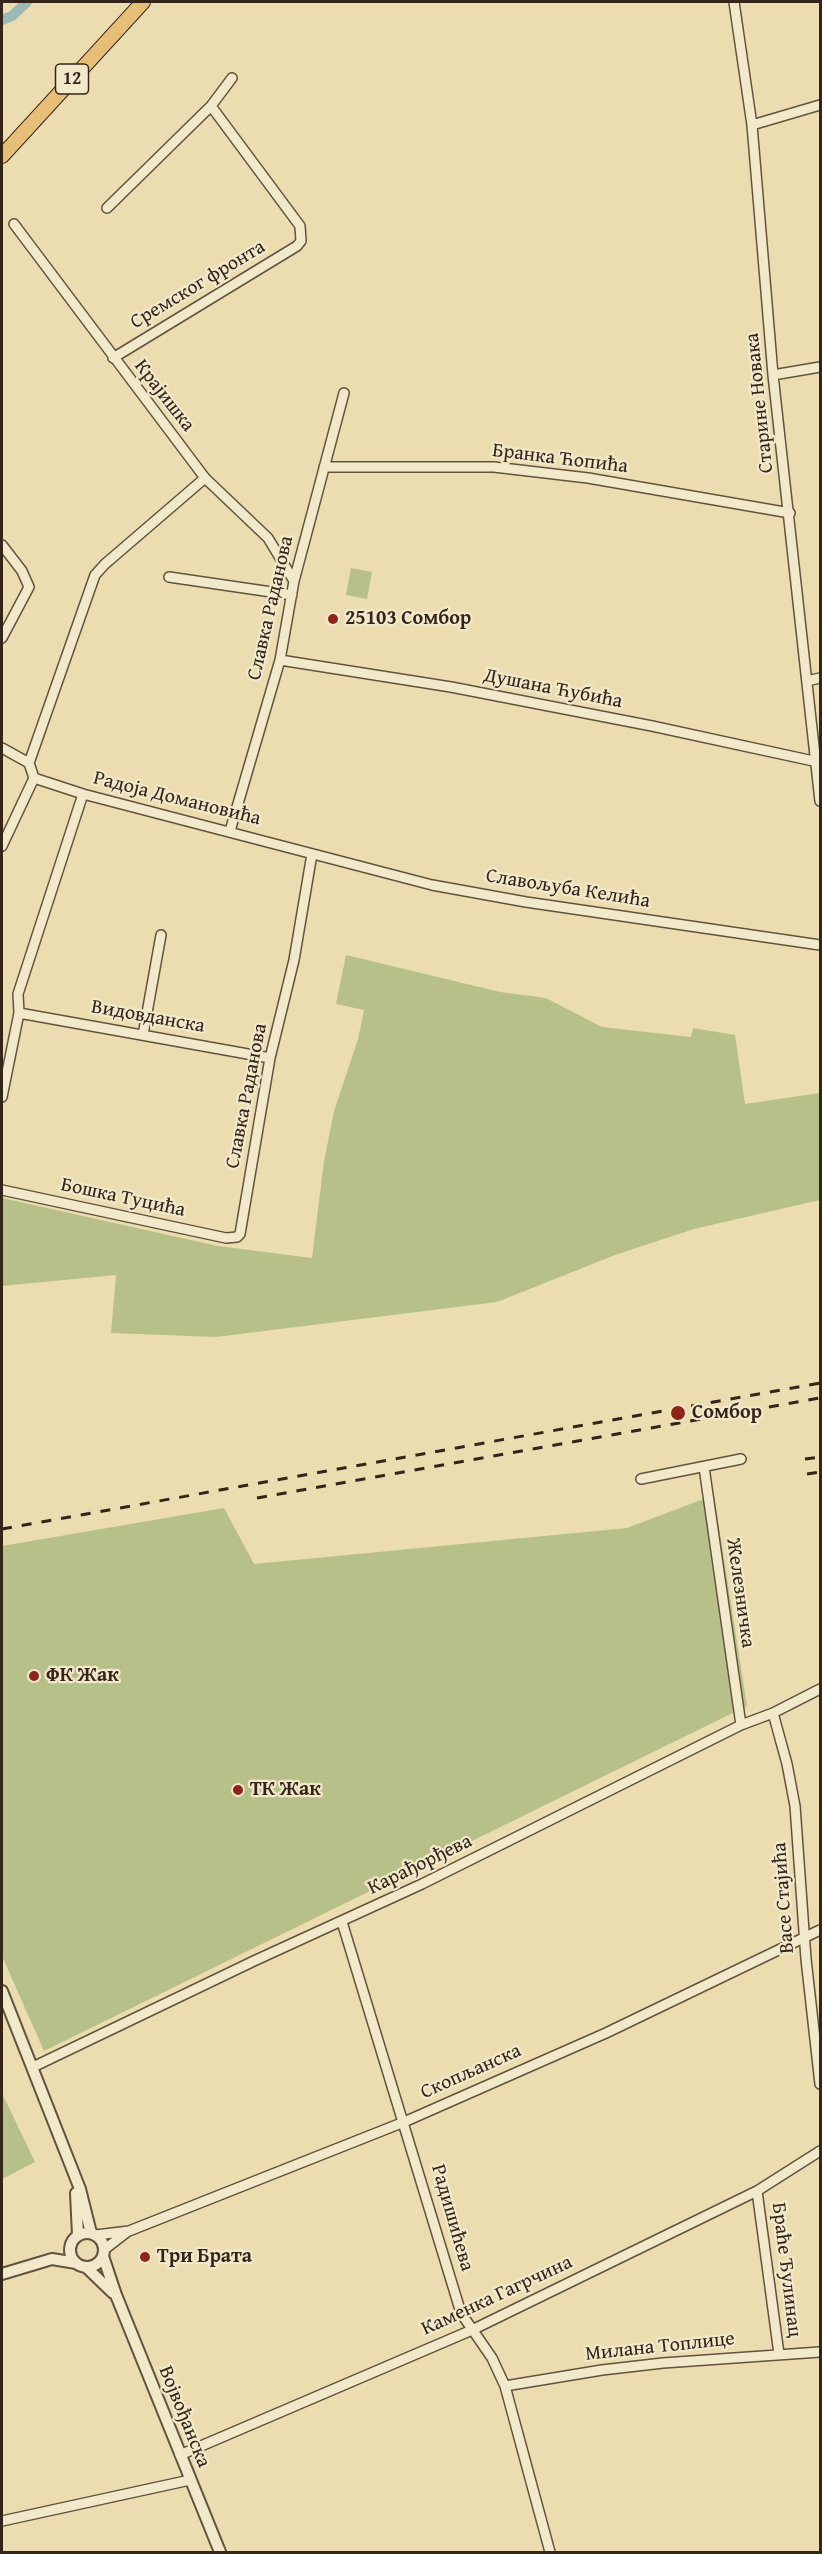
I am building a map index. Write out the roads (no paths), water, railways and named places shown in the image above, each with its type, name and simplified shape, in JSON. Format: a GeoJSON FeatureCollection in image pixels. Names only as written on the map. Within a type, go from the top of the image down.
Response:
{"type":"FeatureCollection","features":[{"type":"Feature","properties":{"kind":"main road","name":"12"},"geometry":{"type":"LineString","coordinates":[[2,156],[143,2]]}},
{"type":"Feature","properties":{"kind":"street","name":"Старине Новака"},"geometry":{"type":"LineString","coordinates":[[734,2],[752,125],[773,375],[818,762],[820,801]]}},
{"type":"Feature","properties":{"kind":"street"},"geometry":{"type":"LineString","coordinates":[[107,208],[211,106],[232,78]]}},
{"type":"Feature","properties":{"kind":"street"},"geometry":{"type":"LineString","coordinates":[[752,125],[820,105]]}},
{"type":"Feature","properties":{"kind":"street","name":"Сремског фронта"},"geometry":{"type":"LineString","coordinates":[[113,358],[297,246],[301,241],[300,226],[211,106]]}},
{"type":"Feature","properties":{"kind":"street","name":"Крајишка"},"geometry":{"type":"LineString","coordinates":[[14,224],[205,478],[268,537],[294,581]]}},
{"type":"Feature","properties":{"kind":"street"},"geometry":{"type":"LineString","coordinates":[[773,375],[820,367]]}},
{"type":"Feature","properties":{"kind":"street","name":"Славка Раданова"},"geometry":{"type":"LineString","coordinates":[[230,831],[280,660],[294,581],[344,393]]}},
{"type":"Feature","properties":{"kind":"street","name":"Бранка Ћопића"},"geometry":{"type":"LineString","coordinates":[[324,467],[494,467],[588,478],[790,513]]}},
{"type":"Feature","properties":{"kind":"street"},"geometry":{"type":"LineString","coordinates":[[2,846],[34,778],[30,764],[95,575],[205,478]]}},
{"type":"Feature","properties":{"kind":"street"},"geometry":{"type":"LineString","coordinates":[[2,545],[22,571],[30,587],[2,638]]}},
{"type":"Feature","properties":{"kind":"street"},"geometry":{"type":"LineString","coordinates":[[169,577],[292,595]]}},
{"type":"Feature","properties":{"kind":"street","name":"Душана Ћубића"},"geometry":{"type":"LineString","coordinates":[[280,660],[452,687],[652,726],[818,762]]}},
{"type":"Feature","properties":{"kind":"street"},"geometry":{"type":"LineString","coordinates":[[807,681],[820,678]]}},
{"type":"Feature","properties":{"kind":"street"},"geometry":{"type":"LineString","coordinates":[[2,748],[30,764]]}},
{"type":"Feature","properties":{"kind":"street","name":"Радоја Домановића"},"geometry":{"type":"LineString","coordinates":[[34,778],[83,794],[312,854]]}},
{"type":"Feature","properties":{"kind":"street"},"geometry":{"type":"LineString","coordinates":[[2,1097],[19,1013],[18,994],[83,794]]}},
{"type":"Feature","properties":{"kind":"street","name":"Славка Раданова"},"geometry":{"type":"LineString","coordinates":[[237,1238],[240,1234],[270,1058],[294,960],[312,854]]}},
{"type":"Feature","properties":{"kind":"street","name":"Славољуба Келића"},"geometry":{"type":"LineString","coordinates":[[312,854],[432,885],[502,898],[820,945]]}},
{"type":"Feature","properties":{"kind":"street"},"geometry":{"type":"LineString","coordinates":[[143,1035],[161,935]]}},
{"type":"Feature","properties":{"kind":"street","name":"Видовданска"},"geometry":{"type":"LineString","coordinates":[[19,1013],[270,1058]]}},
{"type":"Feature","properties":{"kind":"street","name":"Бошка Туцића"},"geometry":{"type":"LineString","coordinates":[[2,1190],[226,1238],[237,1238]]}},
{"type":"Feature","properties":{"kind":"street"},"geometry":{"type":"LineString","coordinates":[[641,1479],[741,1459]]}},
{"type":"Feature","properties":{"kind":"street","name":"Железничка"},"geometry":{"type":"LineString","coordinates":[[704,1467],[741,1725]]}},
{"type":"Feature","properties":{"kind":"street","name":"Карађорђева"},"geometry":{"type":"LineString","coordinates":[[33,2067],[545,1825],[741,1725],[772,1713],[820,1689]]}},
{"type":"Feature","properties":{"kind":"street","name":"Васе Стајића"},"geometry":{"type":"LineString","coordinates":[[772,1713],[787,1764],[795,1806],[804,1937],[820,2084]]}},
{"type":"Feature","properties":{"kind":"street","name":"Радишићева"},"geometry":{"type":"LineString","coordinates":[[342,1922],[461,2313],[497,2366],[505,2386],[550,2553]]}},
{"type":"Feature","properties":{"kind":"street","name":"Скопљанска"},"geometry":{"type":"LineString","coordinates":[[93,2234],[129,2231],[404,2122],[606,2033],[820,1930]]}},
{"type":"Feature","properties":{"kind":"street"},"geometry":{"type":"LineString","coordinates":[[2,1991],[82,2195],[93,2234],[102,2241],[104,2253],[96,2265],[81,2265],[52,2259]]}},
{"type":"Feature","properties":{"kind":"street","name":"Каменка Гагрчина"},"geometry":{"type":"LineString","coordinates":[[180,2456],[472,2330],[758,2191],[820,2151]]}},
{"type":"Feature","properties":{"kind":"street"},"geometry":{"type":"LineString","coordinates":[[75,2181],[75,2239],[70,2254],[81,2265]]}},
{"type":"Feature","properties":{"kind":"street","name":"Браће Ђулинац"},"geometry":{"type":"LineString","coordinates":[[758,2191],[778,2354]]}},
{"type":"Feature","properties":{"kind":"street","name":"Скопљанска"},"geometry":{"type":"LineString","coordinates":[[104,2253],[129,2231]]}},
{"type":"Feature","properties":{"kind":"street"},"geometry":{"type":"LineString","coordinates":[[2,2274],[52,2259],[75,2239],[93,2234]]}},
{"type":"Feature","properties":{"kind":"street","name":"Војвођанска"},"geometry":{"type":"LineString","coordinates":[[104,2253],[116,2295],[220,2553]]}},
{"type":"Feature","properties":{"kind":"street","name":"Војвођанска"},"geometry":{"type":"LineString","coordinates":[[81,2265],[116,2295]]}},
{"type":"Feature","properties":{"kind":"street","name":"Милана Топлице"},"geometry":{"type":"LineString","coordinates":[[505,2386],[622,2367],[820,2352]]}},
{"type":"Feature","properties":{"kind":"street"},"geometry":{"type":"LineString","coordinates":[[2,2521],[190,2480]]}},
{"type":"Feature","properties":{"kind":"waterway"},"geometry":{"type":"LineString","coordinates":[[2,20],[12,16],[27,2]]}},
{"type":"Feature","properties":{"kind":"railway"},"geometry":{"type":"LineString","coordinates":[[2,1529],[820,1383]]}},
{"type":"Feature","properties":{"kind":"railway"},"geometry":{"type":"LineString","coordinates":[[257,1498],[820,1398]]}},
{"type":"Feature","properties":{"kind":"railway"},"geometry":{"type":"LineString","coordinates":[[805,1459],[820,1457]]}},
{"type":"Feature","properties":{"kind":"railway"},"geometry":{"type":"LineString","coordinates":[[807,1474],[820,1472]]}},
{"type":"Feature","properties":{"kind":"place","name":"25103 Сомбор"},"geometry":{"type":"Point","coordinates":[333,619]}},
{"type":"Feature","properties":{"kind":"place","name":"Сомбор"},"geometry":{"type":"Point","coordinates":[678,1413]}},
{"type":"Feature","properties":{"kind":"place","name":"ФК Жак"},"geometry":{"type":"Point","coordinates":[34,1676]}},
{"type":"Feature","properties":{"kind":"place","name":"ТК Жак"},"geometry":{"type":"Point","coordinates":[238,1790]}},
{"type":"Feature","properties":{"kind":"place","name":"Три Брата"},"geometry":{"type":"Point","coordinates":[145,2257]}}]}
